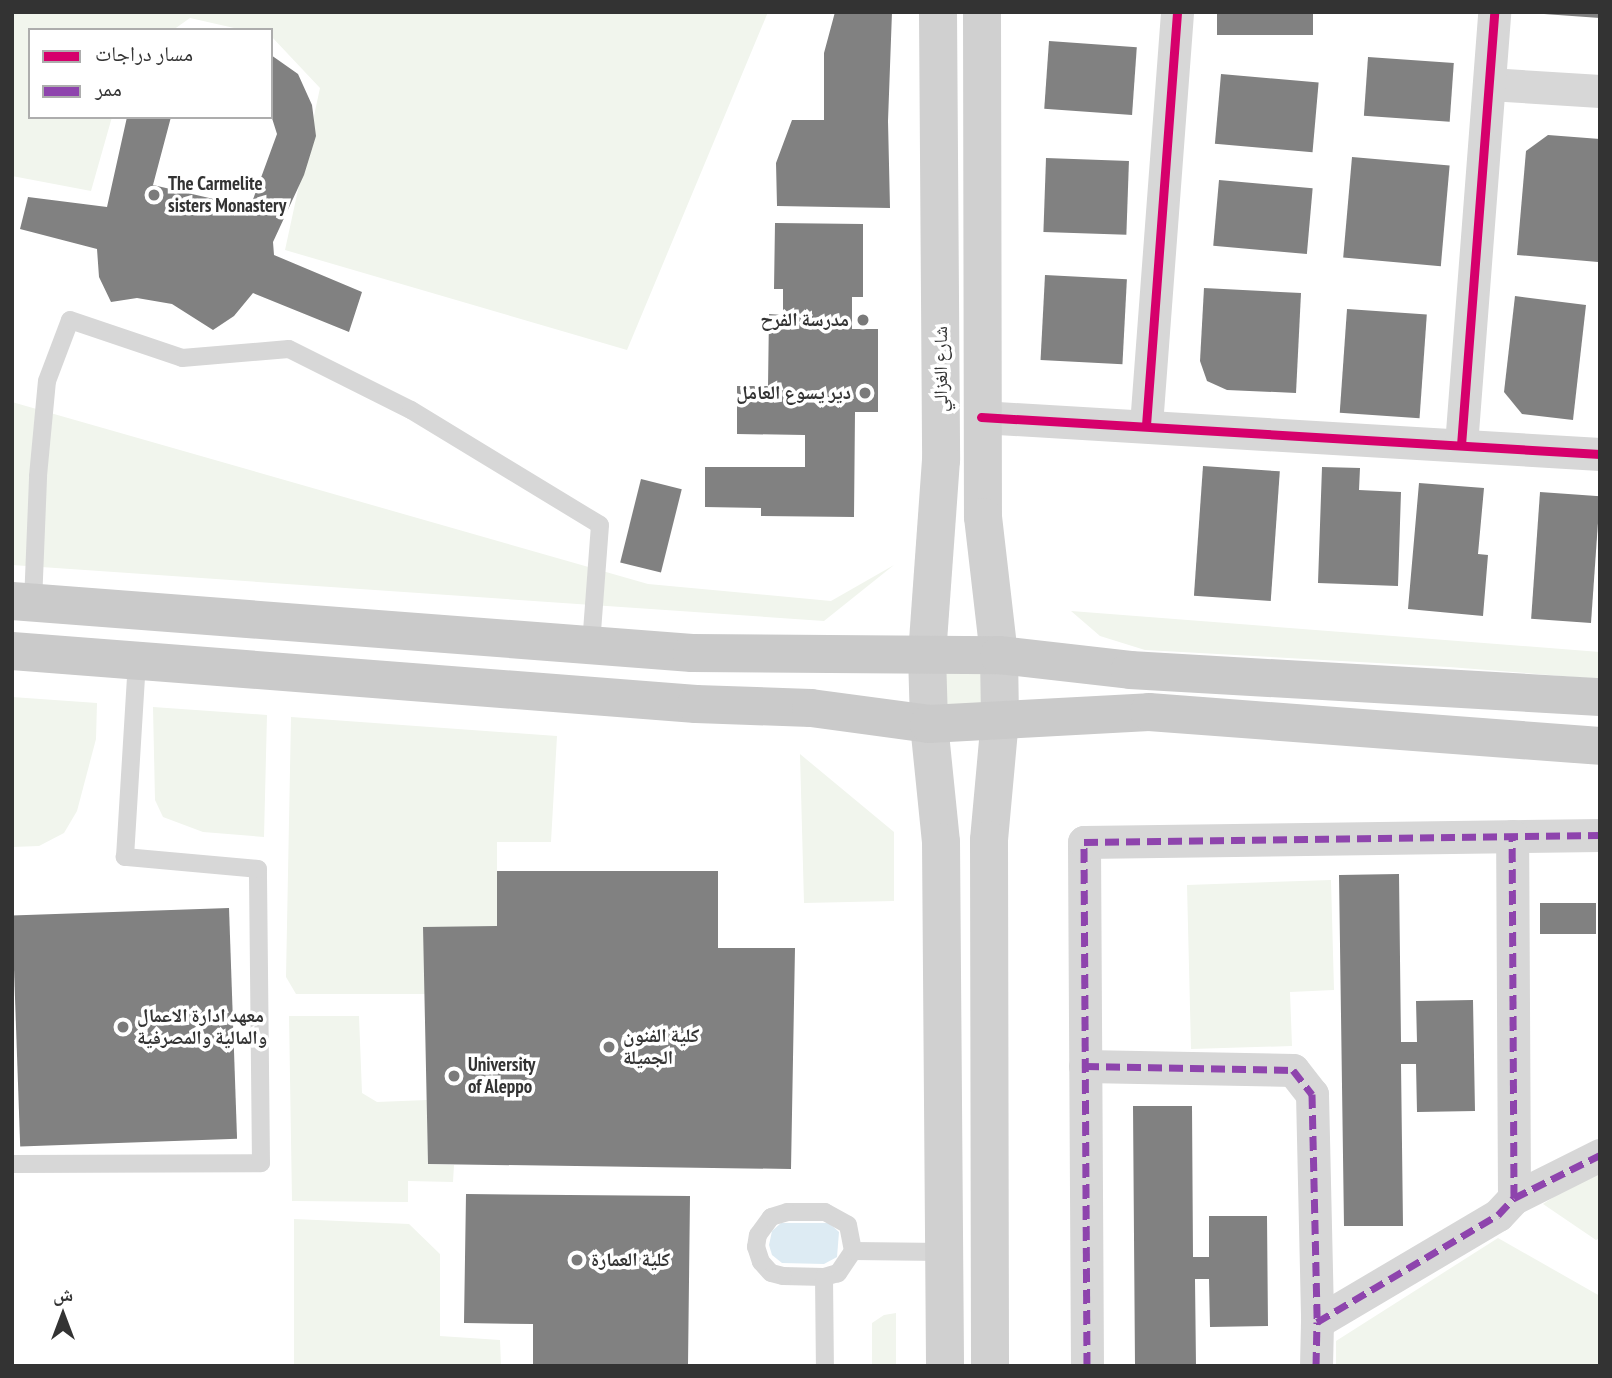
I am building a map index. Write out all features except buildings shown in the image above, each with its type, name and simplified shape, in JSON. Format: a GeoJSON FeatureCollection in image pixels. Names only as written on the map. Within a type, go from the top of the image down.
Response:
{"type":"FeatureCollection","features":[{"type":"Feature","properties":{"kind":"main road","name":"شارع الغزالي"},"geometry":{"type":"LineString","coordinates":[[937,12],[941,460],[927,655],[929,724],[941,842],[945,1366]]}},
{"type":"Feature","properties":{"kind":"main road","name":"شارع الغزالي"},"geometry":{"type":"LineString","coordinates":[[982,12],[981,417],[984,517],[999,655],[1000,719],[989,840],[990,1366]]}},
{"type":"Feature","properties":{"kind":"main road"},"geometry":{"type":"LineString","coordinates":[[23,602],[692,653],[999,655],[1130,670],[1600,697]]}},
{"type":"Feature","properties":{"kind":"main road"},"geometry":{"type":"LineString","coordinates":[[12,651],[696,704],[811,708],[929,724],[1149,712],[1600,746]]}},
{"type":"Feature","properties":{"kind":"street"},"geometry":{"type":"LineString","coordinates":[[1146,425],[1177,12]]}},
{"type":"Feature","properties":{"kind":"street"},"geometry":{"type":"LineString","coordinates":[[1461,445],[1494,12]]}},
{"type":"Feature","properties":{"kind":"street"},"geometry":{"type":"LineString","coordinates":[[1489,84],[1600,91]]}},
{"type":"Feature","properties":{"kind":"street"},"geometry":{"type":"LineString","coordinates":[[981,417],[1600,454]]}},
{"type":"Feature","properties":{"kind":"street"},"geometry":{"type":"LineString","coordinates":[[1087,1366],[1084,842],[1600,835]]}},
{"type":"Feature","properties":{"kind":"street"},"geometry":{"type":"LineString","coordinates":[[1513,836],[1514,1198]]}},
{"type":"Feature","properties":{"kind":"street"},"geometry":{"type":"LineString","coordinates":[[1085,1066],[1293,1070],[1312,1094],[1316,1366]]}},
{"type":"Feature","properties":{"kind":"street"},"geometry":{"type":"LineString","coordinates":[[1317,1322],[1498,1215],[1514,1198],[1600,1155]]}},
{"type":"Feature","properties":{"kind":"lane"},"geometry":{"type":"LineString","coordinates":[[23,602],[47,381],[70,320],[181,358],[289,349],[411,410],[600,525],[591,645]]}},
{"type":"Feature","properties":{"kind":"lane"},"geometry":{"type":"LineString","coordinates":[[12,1164],[261,1163],[258,869],[125,857],[137,662]]}},
{"type":"Feature","properties":{"kind":"lane"},"geometry":{"type":"LineString","coordinates":[[787,1212],[825,1212],[848,1225],[853,1251],[838,1273],[824,1277],[771,1273],[761,1262],[756,1247],[763,1225],[771,1217],[787,1212]]}},
{"type":"Feature","properties":{"kind":"lane"},"geometry":{"type":"LineString","coordinates":[[853,1251],[944,1252]]}},
{"type":"Feature","properties":{"kind":"lane"},"geometry":{"type":"LineString","coordinates":[[824,1277],[825,1366]]}},
{"type":"Feature","properties":{"kind":"shaded area"},"geometry":{"type":"Polygon","coordinates":[[[12,12],[768,12],[627,350],[285,250],[320,88],[273,38],[273,28],[234,28],[190,18],[176,28],[28,28],[28,119],[111,119],[91,191],[12,176],[12,12]]]}},
{"type":"Feature","properties":{"kind":"shaded area"},"geometry":{"type":"Polygon","coordinates":[[[12,402],[648,584],[831,601],[894,565],[824,621],[12,565],[12,402]]]}},
{"type":"Feature","properties":{"kind":"shaded area"},"geometry":{"type":"Polygon","coordinates":[[[1071,611],[1600,652],[1600,679],[1449,667],[1145,650],[1100,636],[1071,611]]]}},
{"type":"Feature","properties":{"kind":"shaded area"},"geometry":{"type":"Polygon","coordinates":[[[969,655],[1003,700],[949,711],[940,682],[943,672],[969,655]]]}},
{"type":"Feature","properties":{"kind":"shaded area"},"geometry":{"type":"Polygon","coordinates":[[[12,697],[97,703],[96,739],[77,811],[64,833],[39,846],[12,847],[12,697]]]}},
{"type":"Feature","properties":{"kind":"shaded area"},"geometry":{"type":"Polygon","coordinates":[[[153,707],[267,715],[264,837],[203,832],[163,817],[155,800],[153,707]]]}},
{"type":"Feature","properties":{"kind":"shaded area"},"geometry":{"type":"Polygon","coordinates":[[[291,717],[557,736],[551,842],[497,842],[497,926],[425,994],[296,994],[286,977],[291,717]]]}},
{"type":"Feature","properties":{"kind":"shaded area"},"geometry":{"type":"Polygon","coordinates":[[[800,754],[894,832],[894,901],[804,903],[800,754]]]}},
{"type":"Feature","properties":{"kind":"shaded area"},"geometry":{"type":"Polygon","coordinates":[[[1331,880],[1334,990],[1290,992],[1292,1046],[1191,1049],[1187,885],[1331,880]]]}},
{"type":"Feature","properties":{"kind":"shaded area"},"geometry":{"type":"Polygon","coordinates":[[[289,1016],[359,1016],[362,1093],[377,1102],[427,1100],[428,1164],[454,1165],[453,1182],[408,1181],[408,1202],[292,1201],[289,1016]]]}},
{"type":"Feature","properties":{"kind":"shaded area"},"geometry":{"type":"Polygon","coordinates":[[[1598,1168],[1600,1238],[1596,1240],[1543,1204],[1598,1168]]]}},
{"type":"Feature","properties":{"kind":"shaded area"},"geometry":{"type":"Polygon","coordinates":[[[294,1219],[409,1224],[440,1254],[440,1336],[500,1340],[501,1366],[294,1366],[294,1219]]]}},
{"type":"Feature","properties":{"kind":"shaded area"},"geometry":{"type":"Polygon","coordinates":[[[781,1223],[829,1223],[839,1232],[837,1257],[824,1264],[782,1263],[772,1255],[769,1245],[772,1231],[781,1223]]]}},
{"type":"Feature","properties":{"kind":"shaded area"},"geometry":{"type":"Polygon","coordinates":[[[1498,1238],[1600,1296],[1600,1366],[1336,1366],[1336,1341],[1498,1238]]]}},
{"type":"Feature","properties":{"kind":"shaded area"},"geometry":{"type":"Polygon","coordinates":[[[896,1313],[896,1366],[872,1366],[872,1323],[884,1315],[896,1313]]]}},
{"type":"Feature","properties":{"kind":"marked path"},"geometry":{"type":"LineString","coordinates":[[1087,1366],[1084,842],[1600,835]]}},
{"type":"Feature","properties":{"kind":"marked path"},"geometry":{"type":"LineString","coordinates":[[1316,1366],[1317,1322],[1498,1215],[1514,1198],[1512,836]]}},
{"type":"Feature","properties":{"kind":"marked path"},"geometry":{"type":"LineString","coordinates":[[1085,1066],[1293,1070],[1312,1094],[1317,1322]]}},
{"type":"Feature","properties":{"kind":"marked path"},"geometry":{"type":"LineString","coordinates":[[1514,1198],[1600,1155]]}},
{"type":"Feature","properties":{"kind":"cycle path"},"geometry":{"type":"LineString","coordinates":[[1146,425],[1177,12]]}},
{"type":"Feature","properties":{"kind":"cycle path"},"geometry":{"type":"LineString","coordinates":[[1461,445],[1494,12]]}},
{"type":"Feature","properties":{"kind":"cycle path"},"geometry":{"type":"LineString","coordinates":[[981,417],[1600,454]]}},
{"type":"Feature","properties":{"kind":"place","name":"The Carmelite sisters Monastery"},"geometry":{"type":"Point","coordinates":[154,195]}},
{"type":"Feature","properties":{"kind":"place","name":"مدرسة الفرح"},"geometry":{"type":"Point","coordinates":[863,320]}},
{"type":"Feature","properties":{"kind":"place","name":"دير يسوع العامل"},"geometry":{"type":"Point","coordinates":[865,393]}},
{"type":"Feature","properties":{"kind":"place","name":"معهد ادارة الاعمال والمالية والمصرفية"},"geometry":{"type":"Point","coordinates":[123,1027]}},
{"type":"Feature","properties":{"kind":"place","name":"كلية الفنون الجميلة"},"geometry":{"type":"Point","coordinates":[609,1047]}},
{"type":"Feature","properties":{"kind":"place","name":"University of Aleppo"},"geometry":{"type":"Point","coordinates":[454,1076]}},
{"type":"Feature","properties":{"kind":"place","name":"كلية العمارة"},"geometry":{"type":"Point","coordinates":[577,1260]}}]}
